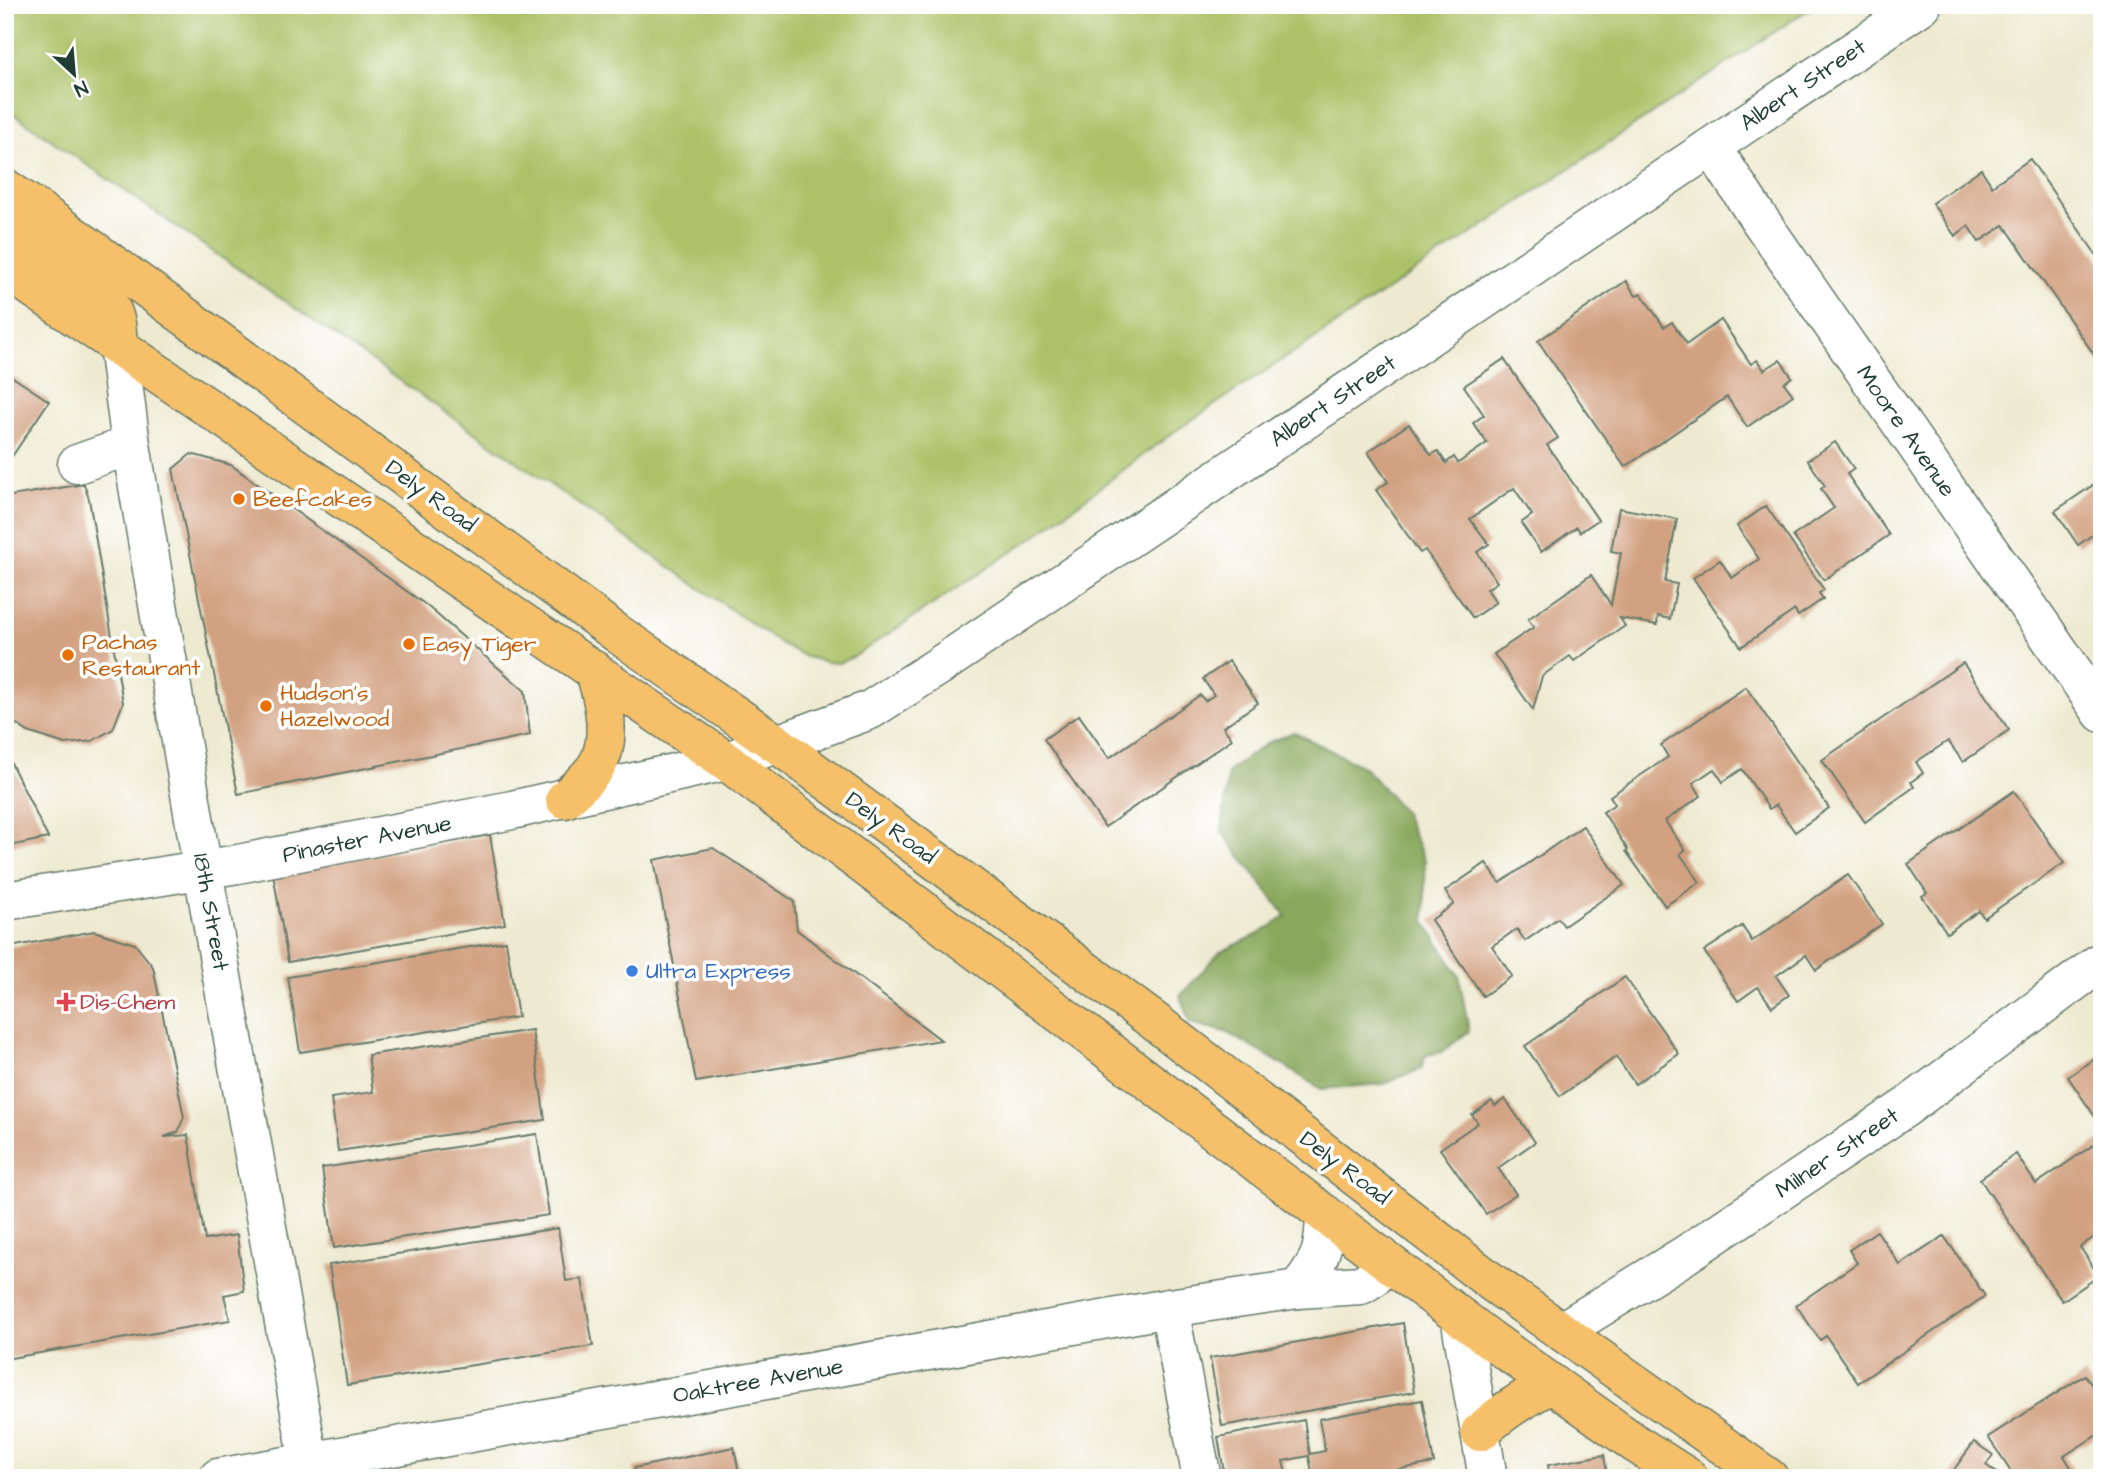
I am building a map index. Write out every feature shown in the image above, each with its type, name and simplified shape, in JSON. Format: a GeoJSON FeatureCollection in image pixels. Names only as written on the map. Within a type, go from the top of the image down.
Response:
{"type":"FeatureCollection","features":[{"type":"Feature","properties":{"kind":"main road","name":"Dely Road"},"geometry":{"type":"LineString","coordinates":[[5,188],[171,305],[618,634],[778,744],[1154,1021],[1493,1283],[1769,1478]]}},
{"type":"Feature","properties":{"kind":"main road"},"geometry":{"type":"LineString","coordinates":[[6,230],[83,279],[101,295],[116,319],[118,345]]}},
{"type":"Feature","properties":{"kind":"main road","name":"Dely Road"},"geometry":{"type":"LineString","coordinates":[[5,269],[726,761],[1461,1317],[1636,1444],[1689,1478]]}},
{"type":"Feature","properties":{"kind":"main road"},"geometry":{"type":"LineString","coordinates":[[565,799],[601,758],[605,719],[599,684],[593,670]]}},
{"type":"Feature","properties":{"kind":"main road"},"geometry":{"type":"LineString","coordinates":[[1340,1163],[1445,1273],[1461,1317]]}},
{"type":"Feature","properties":{"kind":"main road"},"geometry":{"type":"LineString","coordinates":[[1480,1432],[1512,1405],[1552,1384]]}},
{"type":"Feature","properties":{"kind":"street","name":"Albert Street"},"geometry":{"type":"LineString","coordinates":[[726,761],[870,710],[1922,5]]}},
{"type":"Feature","properties":{"kind":"street","name":"Moore Avenue"},"geometry":{"type":"LineString","coordinates":[[1712,147],[2102,713]]}},
{"type":"Feature","properties":{"kind":"street","name":"18th Street"},"geometry":{"type":"LineString","coordinates":[[118,345],[131,445],[203,871],[311,1469]]}},
{"type":"Feature","properties":{"kind":"street"},"geometry":{"type":"LineString","coordinates":[[77,464],[131,445]]}},
{"type":"Feature","properties":{"kind":"street","name":"Pinaster Avenue"},"geometry":{"type":"LineString","coordinates":[[5,901],[203,871],[565,799],[726,761]]}},
{"type":"Feature","properties":{"kind":"street","name":"Milner Street"},"geometry":{"type":"LineString","coordinates":[[1562,1331],[1682,1257],[1905,1108],[2102,961]]}},
{"type":"Feature","properties":{"kind":"street"},"geometry":{"type":"LineString","coordinates":[[1298,1289],[1316,1266],[1324,1244],[1325,1214]]}},
{"type":"Feature","properties":{"kind":"street","name":"Oaktree Avenue"},"geometry":{"type":"LineString","coordinates":[[218,1478],[311,1469],[1169,1308],[1298,1289],[1361,1285],[1374,1277],[1381,1256]]}},
{"type":"Feature","properties":{"kind":"street"},"geometry":{"type":"LineString","coordinates":[[1169,1308],[1202,1478]]}},
{"type":"Feature","properties":{"kind":"street"},"geometry":{"type":"LineString","coordinates":[[1461,1317],[1488,1478]]}},
{"type":"Feature","properties":{"kind":"green space"},"geometry":{"type":"Polygon","coordinates":[[[5,5],[1815,5],[1174,432],[1031,539],[855,656],[839,663],[806,657],[778,642],[5,108],[5,5]]]}},
{"type":"Feature","properties":{"kind":"green space"},"geometry":{"type":"Polygon","coordinates":[[[1294,732],[1365,768],[1403,811],[1425,861],[1425,921],[1459,976],[1469,1031],[1442,1052],[1426,1055],[1421,1069],[1383,1084],[1321,1089],[1226,1032],[1190,1023],[1180,996],[1220,952],[1261,933],[1286,916],[1222,832],[1228,772],[1267,743],[1294,732]]]}},
{"type":"Feature","properties":{"kind":"building"},"geometry":{"type":"Polygon","coordinates":[[[2030,159],[2102,263],[2102,366],[2004,225],[1979,242],[1968,226],[1955,236],[1932,203],[1981,169],[1992,186],[2030,159]]]}},
{"type":"Feature","properties":{"kind":"building"},"geometry":{"type":"Polygon","coordinates":[[[1626,281],[1636,296],[1641,293],[1664,327],[1672,322],[1687,344],[1721,320],[1751,364],[1757,360],[1764,370],[1780,360],[1792,377],[1784,383],[1793,395],[1747,427],[1727,397],[1625,467],[1538,341],[1626,281]]]}},
{"type":"Feature","properties":{"kind":"building"},"geometry":{"type":"Polygon","coordinates":[[[1504,359],[1558,438],[1547,445],[1598,520],[1580,532],[1577,527],[1541,552],[1521,523],[1532,515],[1514,488],[1470,519],[1489,544],[1477,552],[1497,582],[1487,589],[1496,602],[1473,618],[1425,550],[1420,553],[1376,490],[1388,482],[1368,452],[1409,424],[1431,455],[1438,451],[1446,463],[1454,457],[1458,463],[1487,443],[1473,423],[1484,415],[1464,386],[1504,359]]]}},
{"type":"Feature","properties":{"kind":"building"},"geometry":{"type":"Polygon","coordinates":[[[5,372],[49,401],[5,467],[5,372]]]}},
{"type":"Feature","properties":{"kind":"building"},"geometry":{"type":"Polygon","coordinates":[[[1835,442],[1854,469],[1847,474],[1889,535],[1824,580],[1793,536],[1834,508],[1821,489],[1825,486],[1808,460],[1835,442]]]}},
{"type":"Feature","properties":{"kind":"building"},"geometry":{"type":"Polygon","coordinates":[[[191,454],[231,465],[426,605],[525,691],[530,735],[238,794],[173,469],[191,454]]]}},
{"type":"Feature","properties":{"kind":"building"},"geometry":{"type":"Polygon","coordinates":[[[2102,479],[2102,537],[2098,531],[2078,545],[2055,511],[2102,479]]]}},
{"type":"Feature","properties":{"kind":"building"},"geometry":{"type":"Polygon","coordinates":[[[84,484],[89,499],[123,703],[113,729],[92,741],[65,744],[28,732],[5,716],[5,497],[84,484]]]}},
{"type":"Feature","properties":{"kind":"building"},"geometry":{"type":"Polygon","coordinates":[[[1766,506],[1824,590],[1819,593],[1823,599],[1798,616],[1795,610],[1741,647],[1693,578],[1720,560],[1732,578],[1759,559],[1737,526],[1766,506]]]}},
{"type":"Feature","properties":{"kind":"building"},"geometry":{"type":"Polygon","coordinates":[[[1619,508],[1677,519],[1665,582],[1677,584],[1670,619],[1658,616],[1657,625],[1620,618],[1625,626],[1574,661],[1570,656],[1542,676],[1533,710],[1494,654],[1534,627],[1528,619],[1591,575],[1611,605],[1621,553],[1611,551],[1619,508]]]}},
{"type":"Feature","properties":{"kind":"building"},"geometry":{"type":"Polygon","coordinates":[[[1229,661],[1258,703],[1223,727],[1232,739],[1105,827],[1044,739],[1079,715],[1109,758],[1200,695],[1205,701],[1214,695],[1203,679],[1229,661]]]}},
{"type":"Feature","properties":{"kind":"building"},"geometry":{"type":"Polygon","coordinates":[[[1963,663],[2009,730],[1963,762],[1948,741],[1916,762],[1923,773],[1911,782],[1914,787],[1865,822],[1822,760],[1963,663]]]}},
{"type":"Feature","properties":{"kind":"building"},"geometry":{"type":"Polygon","coordinates":[[[1746,687],[1829,808],[1795,832],[1776,805],[1769,809],[1742,769],[1723,782],[1714,769],[1693,783],[1701,796],[1665,821],[1685,850],[1680,854],[1700,882],[1665,906],[1626,851],[1628,850],[1603,812],[1615,804],[1610,796],[1668,757],[1661,745],[1746,687]]]}},
{"type":"Feature","properties":{"kind":"building"},"geometry":{"type":"Polygon","coordinates":[[[5,751],[48,838],[5,847],[5,751]]]}},
{"type":"Feature","properties":{"kind":"building"},"geometry":{"type":"Polygon","coordinates":[[[2014,791],[2064,863],[1984,918],[1979,911],[1947,933],[1922,896],[1927,893],[1908,864],[2014,791]]]}},
{"type":"Feature","properties":{"kind":"building"},"geometry":{"type":"Polygon","coordinates":[[[1583,826],[1624,885],[1564,926],[1558,918],[1525,941],[1517,929],[1492,946],[1512,976],[1483,996],[1431,920],[1454,904],[1445,891],[1486,863],[1500,883],[1583,826]]]}},
{"type":"Feature","properties":{"kind":"building"},"geometry":{"type":"Polygon","coordinates":[[[490,835],[505,924],[288,962],[273,873],[490,835]]]}},
{"type":"Feature","properties":{"kind":"building"},"geometry":{"type":"Polygon","coordinates":[[[713,848],[794,901],[797,930],[941,1040],[696,1082],[654,860],[713,848]]]}},
{"type":"Feature","properties":{"kind":"building"},"geometry":{"type":"Polygon","coordinates":[[[1848,875],[1882,924],[1816,970],[1806,955],[1776,976],[1789,995],[1772,1007],[1758,987],[1738,1001],[1704,951],[1742,926],[1752,941],[1848,875]]]}},
{"type":"Feature","properties":{"kind":"building"},"geometry":{"type":"Polygon","coordinates":[[[94,931],[135,944],[153,967],[184,1117],[178,1132],[164,1137],[188,1135],[205,1240],[237,1235],[244,1291],[224,1295],[230,1320],[5,1359],[5,948],[94,931]]]}},
{"type":"Feature","properties":{"kind":"building"},"geometry":{"type":"Polygon","coordinates":[[[506,941],[518,1017],[300,1052],[288,977],[506,941]]]}},
{"type":"Feature","properties":{"kind":"building"},"geometry":{"type":"Polygon","coordinates":[[[1625,977],[1679,1054],[1635,1084],[1616,1057],[1560,1096],[1525,1046],[1625,977]]]}},
{"type":"Feature","properties":{"kind":"building"},"geometry":{"type":"Polygon","coordinates":[[[532,1030],[545,1120],[338,1151],[331,1098],[373,1092],[368,1055],[532,1030]]]}},
{"type":"Feature","properties":{"kind":"building"},"geometry":{"type":"Polygon","coordinates":[[[2102,1054],[2102,1127],[2068,1077],[2102,1054]]]}},
{"type":"Feature","properties":{"kind":"building"},"geometry":{"type":"Polygon","coordinates":[[[1505,1099],[1535,1142],[1498,1168],[1516,1194],[1486,1214],[1440,1149],[1478,1123],[1472,1115],[1492,1101],[1495,1106],[1505,1099]]]}},
{"type":"Feature","properties":{"kind":"building"},"geometry":{"type":"Polygon","coordinates":[[[537,1134],[549,1215],[334,1248],[322,1168],[537,1134]]]}},
{"type":"Feature","properties":{"kind":"building"},"geometry":{"type":"Polygon","coordinates":[[[2102,1139],[2102,1236],[2100,1233],[2080,1247],[2099,1276],[2062,1301],[1980,1179],[2016,1154],[2036,1184],[2102,1139]]]}},
{"type":"Feature","properties":{"kind":"building"},"geometry":{"type":"Polygon","coordinates":[[[558,1228],[566,1281],[582,1279],[593,1346],[347,1385],[329,1265],[558,1228]]]}},
{"type":"Feature","properties":{"kind":"building"},"geometry":{"type":"Polygon","coordinates":[[[1877,1231],[1900,1265],[1944,1236],[1985,1296],[1858,1383],[1826,1336],[1820,1340],[1796,1305],[1857,1263],[1849,1250],[1877,1231]]]}},
{"type":"Feature","properties":{"kind":"building"},"geometry":{"type":"Polygon","coordinates":[[[1403,1323],[1414,1392],[1222,1426],[1210,1358],[1403,1323]]]}},
{"type":"Feature","properties":{"kind":"building"},"geometry":{"type":"Polygon","coordinates":[[[2085,1375],[2102,1401],[2102,1432],[2064,1456],[2077,1477],[2015,1478],[1988,1437],[2085,1375]]]}},
{"type":"Feature","properties":{"kind":"building"},"geometry":{"type":"Polygon","coordinates":[[[1422,1400],[1434,1463],[1351,1478],[1313,1478],[1309,1456],[1283,1461],[1287,1478],[1225,1478],[1218,1437],[1304,1420],[1310,1454],[1325,1451],[1319,1419],[1422,1400]]]}},
{"type":"Feature","properties":{"kind":"building"},"geometry":{"type":"Polygon","coordinates":[[[1974,1442],[1993,1455],[1986,1465],[2003,1478],[1948,1478],[1974,1442]]]}},
{"type":"Feature","properties":{"kind":"building"},"geometry":{"type":"Polygon","coordinates":[[[734,1447],[740,1478],[636,1478],[634,1468],[734,1447]]]}},
{"type":"Feature","properties":{"kind":"building"},"geometry":{"type":"Polygon","coordinates":[[[1604,1455],[1607,1475],[1628,1471],[1630,1478],[1550,1478],[1548,1465],[1604,1455]]]}},
{"type":"Feature","properties":{"kind":"place","name":"Beefcakes"},"geometry":{"type":"Point","coordinates":[239,499]}},
{"type":"Feature","properties":{"kind":"place","name":"Easy Tiger"},"geometry":{"type":"Point","coordinates":[409,644]}},
{"type":"Feature","properties":{"kind":"place","name":"Pachas Restaurant"},"geometry":{"type":"Point","coordinates":[68,655]}},
{"type":"Feature","properties":{"kind":"place","name":"Hudson's Hazelwood"},"geometry":{"type":"Point","coordinates":[266,706]}},
{"type":"Feature","properties":{"kind":"place","name":"Ultra Express"},"geometry":{"type":"Point","coordinates":[632,971]}},
{"type":"Feature","properties":{"kind":"place","name":"Dis-Chem"},"geometry":{"type":"Point","coordinates":[66,1002]}}]}
